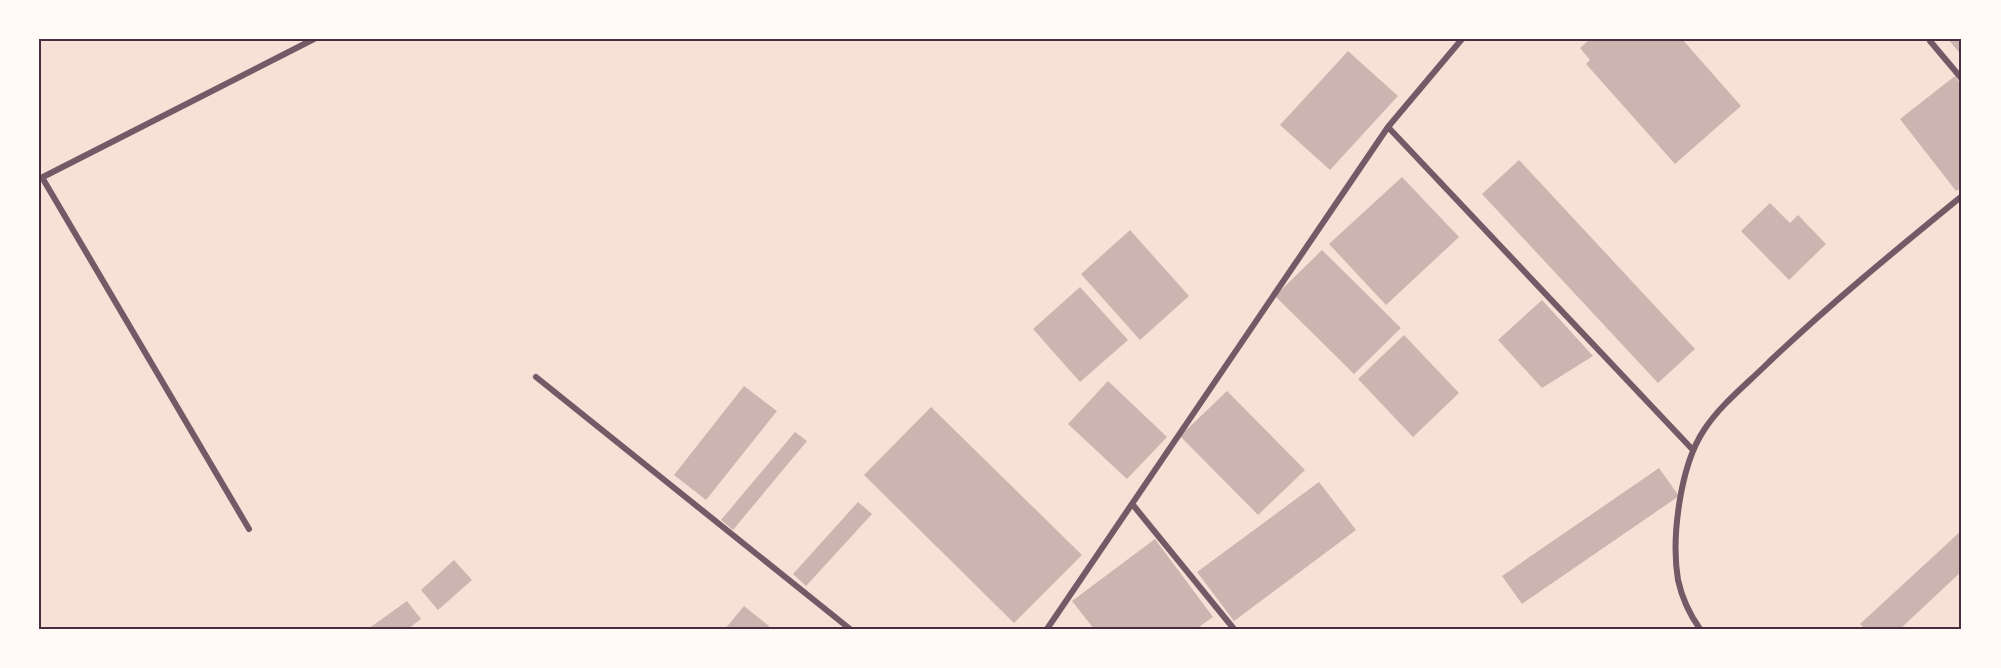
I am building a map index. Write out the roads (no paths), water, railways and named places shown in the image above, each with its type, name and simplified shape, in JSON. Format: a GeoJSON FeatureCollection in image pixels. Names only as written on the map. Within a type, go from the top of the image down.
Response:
{"type":"FeatureCollection","features":[{"type":"Feature","properties":{"kind":"street"},"geometry":{"type":"LineString","coordinates":[[249,529],[41,179],[314,39]]}},
{"type":"Feature","properties":{"kind":"street"},"geometry":{"type":"LineString","coordinates":[[1047,629],[1388,127],[1461,39]]}},
{"type":"Feature","properties":{"kind":"street"},"geometry":{"type":"LineString","coordinates":[[1930,41],[1962,79]]}},
{"type":"Feature","properties":{"kind":"street"},"geometry":{"type":"LineString","coordinates":[[1388,127],[1693,450]]}},
{"type":"Feature","properties":{"kind":"street"},"geometry":{"type":"LineString","coordinates":[[1701,629],[1689,614],[1678,580],[1676,547],[1684,472],[1703,431],[1720,410],[1826,308],[1962,196]]}},
{"type":"Feature","properties":{"kind":"street"},"geometry":{"type":"LineString","coordinates":[[536,376],[850,629]]}},
{"type":"Feature","properties":{"kind":"street"},"geometry":{"type":"LineString","coordinates":[[1133,505],[1234,629]]}}]}
